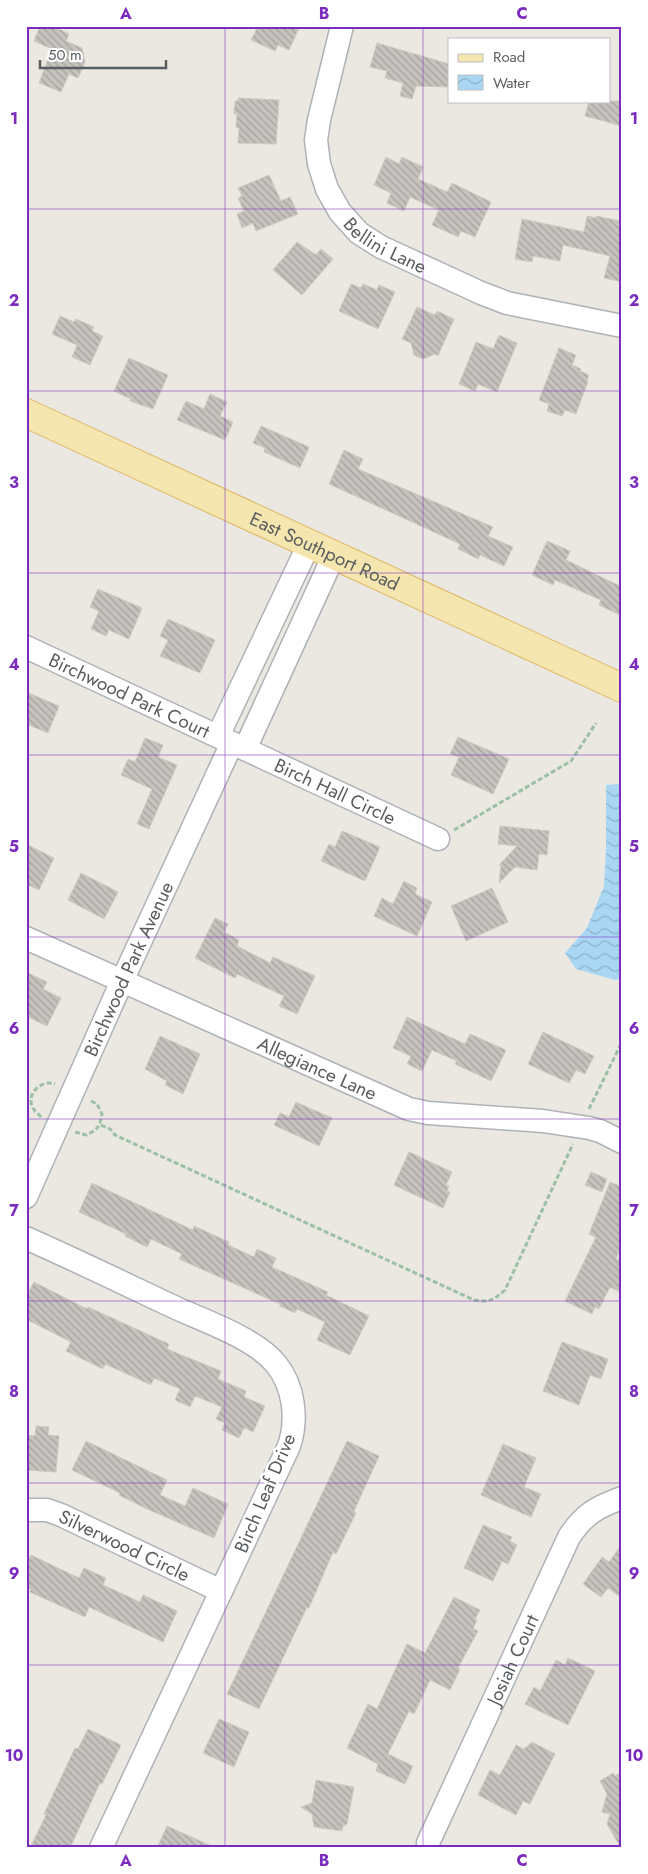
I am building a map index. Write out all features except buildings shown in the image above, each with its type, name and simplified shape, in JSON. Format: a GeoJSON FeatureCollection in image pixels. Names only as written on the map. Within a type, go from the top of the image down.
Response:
{"type":"FeatureCollection","features":[{"type":"Feature","properties":{"kind":"main road","name":"East Southport Road"},"geometry":{"type":"LineString","coordinates":[[26,413],[622,688]]}},
{"type":"Feature","properties":{"kind":"street","name":"Bellini Lane"},"geometry":{"type":"LineString","coordinates":[[342,26],[319,120],[316,140],[319,164],[326,189],[340,212],[359,233],[390,251],[507,303],[622,326]]}},
{"type":"Feature","properties":{"kind":"street","name":"Birchwood Park Avenue"},"geometry":{"type":"LineString","coordinates":[[26,1197],[122,981],[232,743],[309,544]]}},
{"type":"Feature","properties":{"kind":"street","name":"Birchwood Park Avenue"},"geometry":{"type":"LineString","coordinates":[[232,743],[334,556]]}},
{"type":"Feature","properties":{"kind":"street","name":"Birchwood Park Court"},"geometry":{"type":"LineString","coordinates":[[26,647],[232,743]]}},
{"type":"Feature","properties":{"kind":"street","name":"Birch Hall Circle"},"geometry":{"type":"LineString","coordinates":[[232,743],[438,839]]}},
{"type":"Feature","properties":{"kind":"street","name":"Allegiance Lane"},"geometry":{"type":"LineString","coordinates":[[26,938],[409,1109],[428,1114],[543,1121],[600,1131],[622,1142]]}},
{"type":"Feature","properties":{"kind":"street","name":"Birch Leaf Drive"},"geometry":{"type":"LineString","coordinates":[[26,1238],[240,1336],[275,1362],[284,1374],[294,1408],[292,1436],[101,1848]]}},
{"type":"Feature","properties":{"kind":"street","name":"Josiah Court"},"geometry":{"type":"LineString","coordinates":[[428,1843],[569,1537],[580,1521],[592,1511],[622,1498]]}},
{"type":"Feature","properties":{"kind":"street","name":"Silverwood Circle"},"geometry":{"type":"LineString","coordinates":[[26,1510],[47,1510],[61,1515],[221,1591]]}},
{"type":"Feature","properties":{"kind":"path"},"geometry":{"type":"LineString","coordinates":[[438,839],[571,761],[596,723]]}},
{"type":"Feature","properties":{"kind":"path"},"geometry":{"type":"LineString","coordinates":[[100,1124],[110,1129],[115,1135],[474,1300],[481,1302],[495,1300],[505,1290],[622,1042]]}},
{"type":"Feature","properties":{"kind":"path"},"geometry":{"type":"LineString","coordinates":[[44,1118],[33,1108],[31,1102],[33,1094],[43,1084],[51,1083],[59,1086]]}},
{"type":"Feature","properties":{"kind":"path"},"geometry":{"type":"LineString","coordinates":[[26,1090],[33,1094]]}},
{"type":"Feature","properties":{"kind":"path"},"geometry":{"type":"LineString","coordinates":[[70,1129],[86,1135],[96,1131],[102,1114],[97,1104],[89,1100]]}},
{"type":"Feature","properties":{"kind":"water"},"geometry":{"type":"Polygon","coordinates":[[[622,784],[622,978],[615,980],[576,969],[565,953],[587,928],[604,886],[606,785],[622,784]]]}}]}
